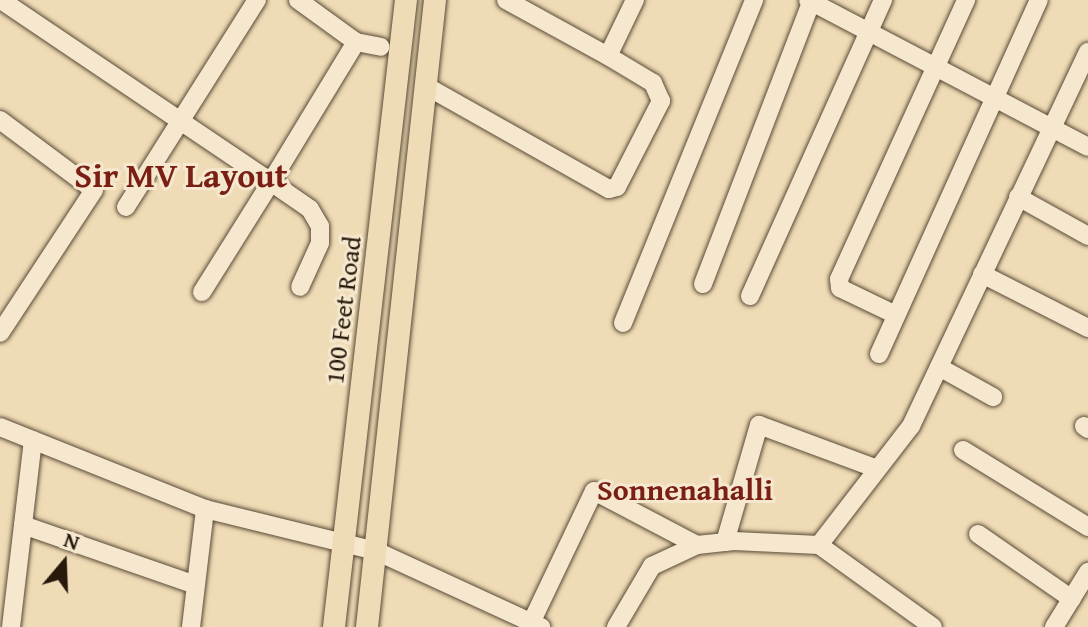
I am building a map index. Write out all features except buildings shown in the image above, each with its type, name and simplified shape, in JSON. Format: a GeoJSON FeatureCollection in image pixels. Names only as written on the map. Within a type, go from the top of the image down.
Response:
{"type":"FeatureCollection","features":[{"type":"Feature","properties":{"kind":"main road","name":"100 Feet Road"},"geometry":{"type":"LineString","coordinates":[[334,627],[406,0]]}},
{"type":"Feature","properties":{"kind":"main road"},"geometry":{"type":"LineString","coordinates":[[367,627],[435,0]]}},
{"type":"Feature","properties":{"kind":"street"},"geometry":{"type":"LineString","coordinates":[[126,207],[257,0]]}},
{"type":"Feature","properties":{"kind":"street"},"geometry":{"type":"LineString","coordinates":[[298,0],[356,42],[381,47]]}},
{"type":"Feature","properties":{"kind":"street"},"geometry":{"type":"LineString","coordinates":[[426,86],[609,189],[617,187],[661,101],[653,83],[506,0]]}},
{"type":"Feature","properties":{"kind":"street"},"geometry":{"type":"LineString","coordinates":[[608,56],[635,0]]}},
{"type":"Feature","properties":{"kind":"street"},"geometry":{"type":"LineString","coordinates":[[623,323],[754,0]]}},
{"type":"Feature","properties":{"kind":"street"},"geometry":{"type":"LineString","coordinates":[[750,296],[883,0]]}},
{"type":"Feature","properties":{"kind":"street"},"geometry":{"type":"LineString","coordinates":[[896,315],[840,288],[839,279],[966,0]]}},
{"type":"Feature","properties":{"kind":"street"},"geometry":{"type":"LineString","coordinates":[[879,354],[1039,0]]}},
{"type":"Feature","properties":{"kind":"street"},"geometry":{"type":"LineString","coordinates":[[703,284],[810,1],[1088,147]]}},
{"type":"Feature","properties":{"kind":"street"},"geometry":{"type":"LineString","coordinates":[[12,3],[310,209],[320,226],[320,243],[300,287]]}},
{"type":"Feature","properties":{"kind":"street"},"geometry":{"type":"LineString","coordinates":[[202,292],[356,42]]}},
{"type":"Feature","properties":{"kind":"street"},"geometry":{"type":"LineString","coordinates":[[819,545],[911,426],[1088,53]]}},
{"type":"Feature","properties":{"kind":"street"},"geometry":{"type":"LineString","coordinates":[[0,120],[94,190],[0,333]]}},
{"type":"Feature","properties":{"kind":"street"},"geometry":{"type":"LineString","coordinates":[[1018,197],[1088,236]]}},
{"type":"Feature","properties":{"kind":"street"},"geometry":{"type":"LineString","coordinates":[[982,274],[1088,328]]}},
{"type":"Feature","properties":{"kind":"street"},"geometry":{"type":"LineString","coordinates":[[939,367],[993,397]]}},
{"type":"Feature","properties":{"kind":"street"},"geometry":{"type":"LineString","coordinates":[[725,542],[759,425],[877,469]]}},
{"type":"Feature","properties":{"kind":"street"},"geometry":{"type":"LineString","coordinates":[[0,427],[205,509],[342,547],[376,551],[536,625],[594,491],[697,545]]}},
{"type":"Feature","properties":{"kind":"street"},"geometry":{"type":"LineString","coordinates":[[11,627],[33,440]]}},
{"type":"Feature","properties":{"kind":"street"},"geometry":{"type":"LineString","coordinates":[[963,450],[1088,527]]}},
{"type":"Feature","properties":{"kind":"street"},"geometry":{"type":"LineString","coordinates":[[191,627],[205,509]]}},
{"type":"Feature","properties":{"kind":"street"},"geometry":{"type":"LineString","coordinates":[[23,525],[195,585]]}},
{"type":"Feature","properties":{"kind":"street"},"geometry":{"type":"LineString","coordinates":[[978,534],[1072,599]]}},
{"type":"Feature","properties":{"kind":"street"},"geometry":{"type":"LineString","coordinates":[[616,627],[652,566],[697,545],[725,542],[819,545],[933,627]]}},
{"type":"Feature","properties":{"kind":"street"},"geometry":{"type":"LineString","coordinates":[[1054,627],[1088,572]]}},
{"type":"Feature","properties":{"kind":"district","name":"Sir MV Layout"},"geometry":{"type":"Point","coordinates":[181,175]}},
{"type":"Feature","properties":{"kind":"district","name":"Sonnenahalli"},"geometry":{"type":"Point","coordinates":[685,489]}}]}
